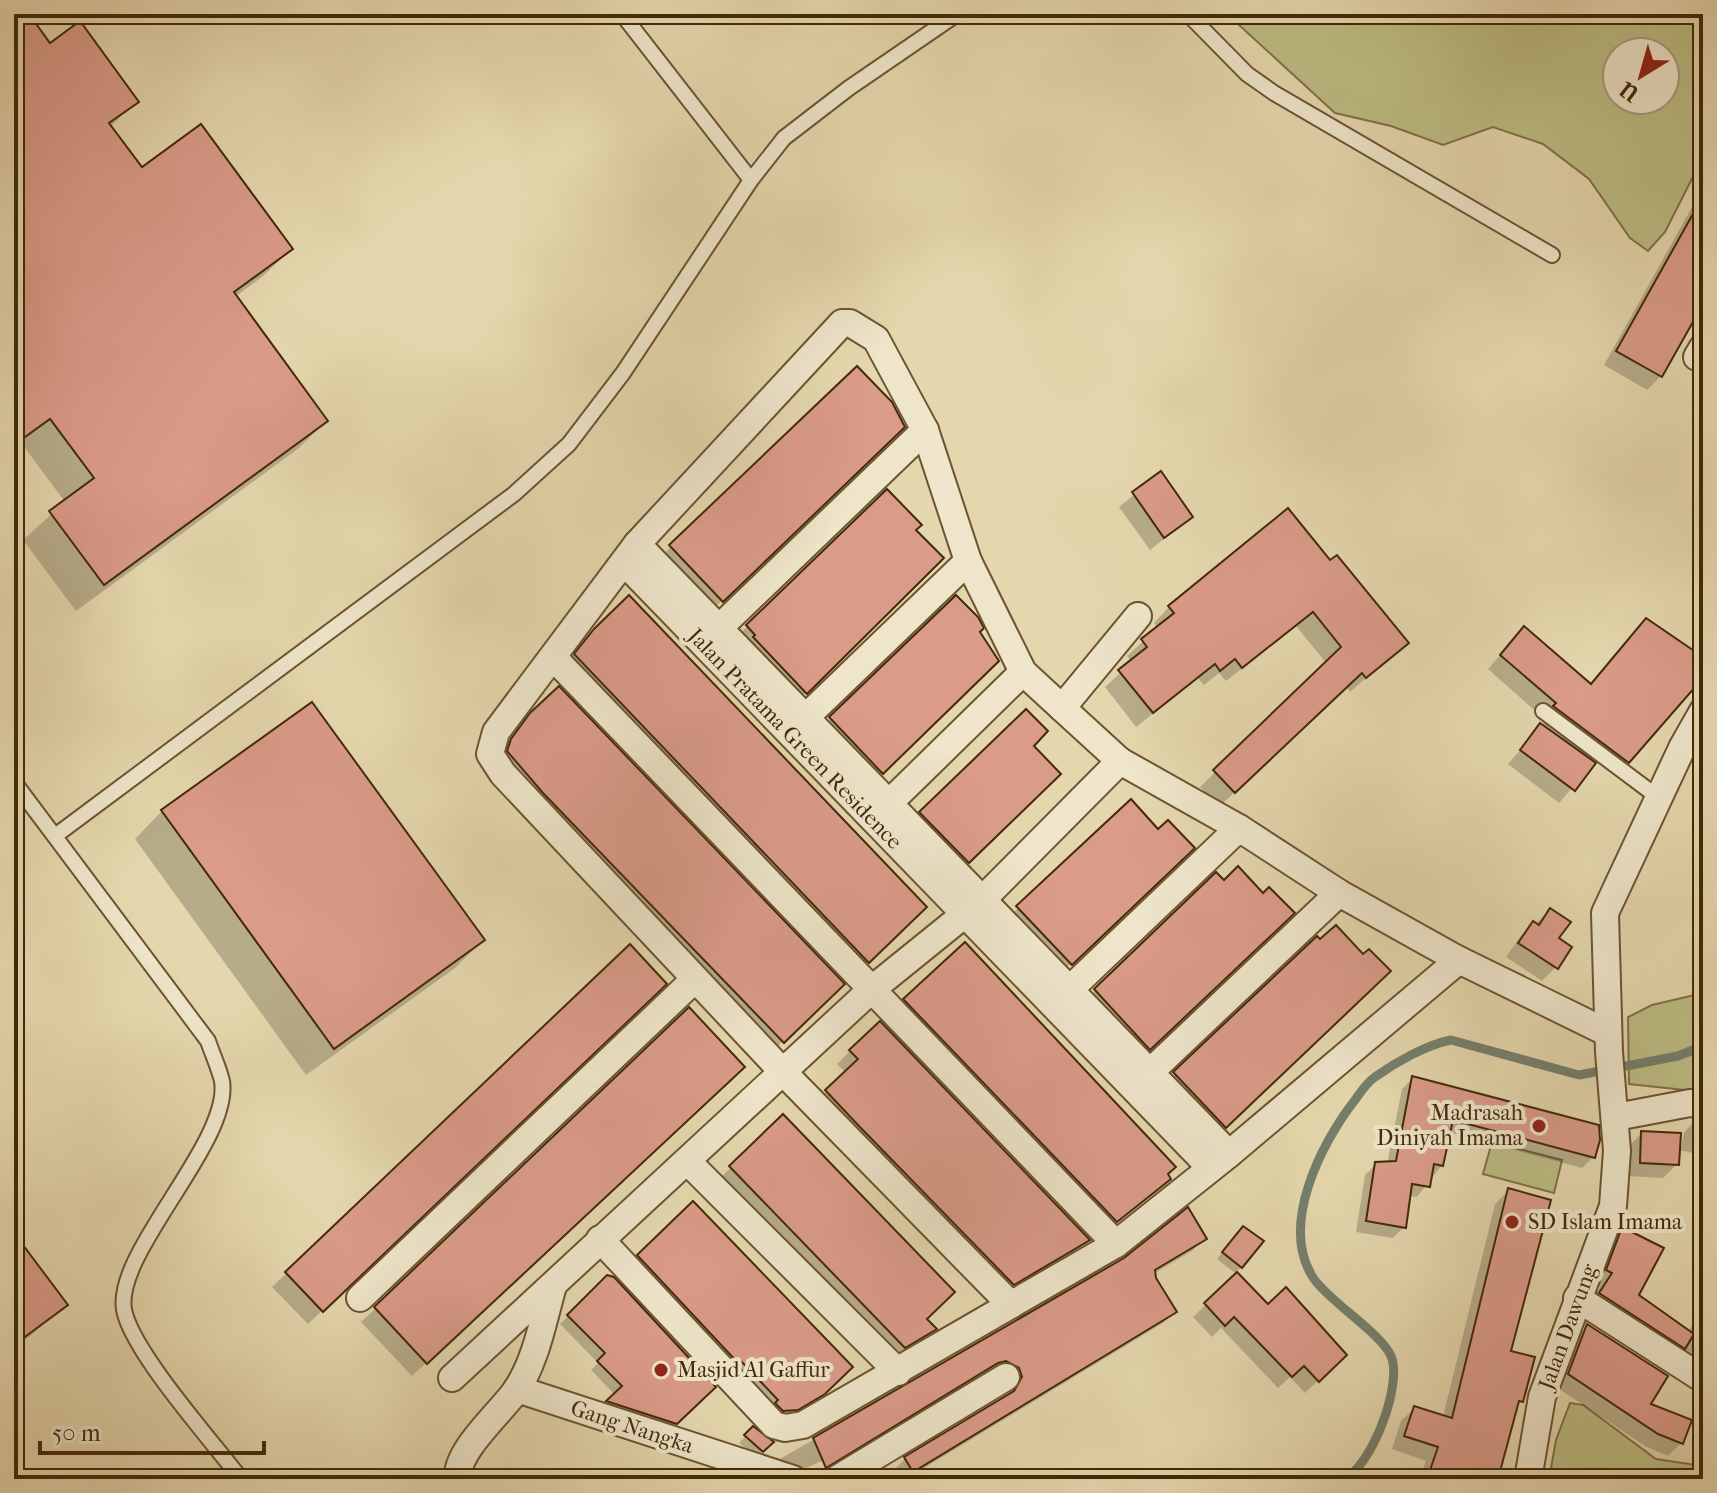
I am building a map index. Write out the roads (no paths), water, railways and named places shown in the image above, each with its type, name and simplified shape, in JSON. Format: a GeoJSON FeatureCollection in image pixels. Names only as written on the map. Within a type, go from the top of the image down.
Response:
{"type":"FeatureCollection","features":[{"type":"Feature","properties":{"kind":"street"},"geometry":{"type":"LineString","coordinates":[[1011,1305],[695,979],[503,774],[490,754],[496,732],[631,553],[835,326],[850,323],[876,339],[925,430],[968,561],[1023,672],[1120,761],[1239,828],[1339,893],[1608,1043]]}},
{"type":"Feature","properties":{"kind":"street","name":"Jalan Pratama Green Residence"},"geometry":{"type":"LineString","coordinates":[[719,628],[925,430]]}},
{"type":"Feature","properties":{"kind":"street","name":"Jalan Pratama Green Residence"},"geometry":{"type":"LineString","coordinates":[[631,553],[719,628],[888,804],[973,908],[1068,991],[1135,1070]]}},
{"type":"Feature","properties":{"kind":"street","name":"Jalan Pratama Green Residence"},"geometry":{"type":"LineString","coordinates":[[631,553],[1220,1161]]}},
{"type":"Feature","properties":{"kind":"street","name":"Jalan Pratama Green Residence"},"geometry":{"type":"LineString","coordinates":[[805,718],[968,561]]}},
{"type":"Feature","properties":{"kind":"street"},"geometry":{"type":"LineString","coordinates":[[1062,708],[1138,616]]}},
{"type":"Feature","properties":{"kind":"street"},"geometry":{"type":"LineString","coordinates":[[553,657],[1116,1244]]}},
{"type":"Feature","properties":{"kind":"street","name":"Jalan Pratama Green Residence"},"geometry":{"type":"LineString","coordinates":[[888,804],[1023,672]]}},
{"type":"Feature","properties":{"kind":"street","name":"Jalan Dawung"},"geometry":{"type":"LineString","coordinates":[[1528,1479],[1542,1397],[1613,1206],[1614,1104],[1608,1043],[1605,913],[1703,711]]}},
{"type":"Feature","properties":{"kind":"street"},"geometry":{"type":"LineString","coordinates":[[452,1378],[871,990],[973,908],[1120,761]]}},
{"type":"Feature","properties":{"kind":"street"},"geometry":{"type":"LineString","coordinates":[[1068,991],[1239,828]]}},
{"type":"Feature","properties":{"kind":"street"},"geometry":{"type":"LineString","coordinates":[[1135,1070],[1339,893]]}},
{"type":"Feature","properties":{"kind":"street"},"geometry":{"type":"LineString","coordinates":[[600,1239],[774,1425],[785,1428],[803,1425],[1116,1244],[1459,960]]}},
{"type":"Feature","properties":{"kind":"street"},"geometry":{"type":"LineString","coordinates":[[360,1298],[695,979]]}},
{"type":"Feature","properties":{"kind":"street"},"geometry":{"type":"LineString","coordinates":[[1614,1104],[1703,1104]]}},
{"type":"Feature","properties":{"kind":"street"},"geometry":{"type":"LineString","coordinates":[[687,1161],[898,1372]]}},
{"type":"Feature","properties":{"kind":"street"},"geometry":{"type":"LineString","coordinates":[[458,1479],[461,1459],[517,1389],[534,1350],[553,1284]]}},
{"type":"Feature","properties":{"kind":"street"},"geometry":{"type":"LineString","coordinates":[[1577,1298],[1703,1379]]}},
{"type":"Feature","properties":{"kind":"street"},"geometry":{"type":"LineString","coordinates":[[837,1479],[1006,1377]]}},
{"type":"Feature","properties":{"kind":"street","name":"Gang Nangka"},"geometry":{"type":"LineString","coordinates":[[517,1389],[793,1479]]}},
{"type":"Feature","properties":{"kind":"lane"},"geometry":{"type":"LineString","coordinates":[[622,14],[751,180]]}},
{"type":"Feature","properties":{"kind":"lane"},"geometry":{"type":"LineString","coordinates":[[55,836],[514,494],[569,444],[623,373],[751,180],[784,138],[849,88],[957,14]]}},
{"type":"Feature","properties":{"kind":"lane"},"geometry":{"type":"LineString","coordinates":[[1188,14],[1247,74],[1274,93],[1552,255]]}},
{"type":"Feature","properties":{"kind":"lane"},"geometry":{"type":"LineString","coordinates":[[1543,711],[1659,798]]}},
{"type":"Feature","properties":{"kind":"lane"},"geometry":{"type":"LineString","coordinates":[[14,782],[208,1041],[222,1083],[214,1124],[134,1265],[124,1291],[124,1312],[135,1339],[241,1479]]}},
{"type":"Feature","properties":{"kind":"waterway"},"geometry":{"type":"LineString","coordinates":[[1344,1479],[1355,1471],[1374,1442],[1389,1404],[1394,1369],[1386,1347],[1314,1279],[1304,1258],[1302,1210],[1318,1161],[1342,1118],[1367,1084],[1412,1055],[1451,1040],[1579,1075],[1678,1056],[1703,1046]]}},
{"type":"Feature","properties":{"kind":"place","name":"Madrasah Diniyah Imama"},"geometry":{"type":"Point","coordinates":[1539,1126]}},
{"type":"Feature","properties":{"kind":"place","name":"SD Islam Imama"},"geometry":{"type":"Point","coordinates":[1512,1222]}},
{"type":"Feature","properties":{"kind":"place","name":"Masjid Al Gaffur"},"geometry":{"type":"Point","coordinates":[661,1370]}}]}
